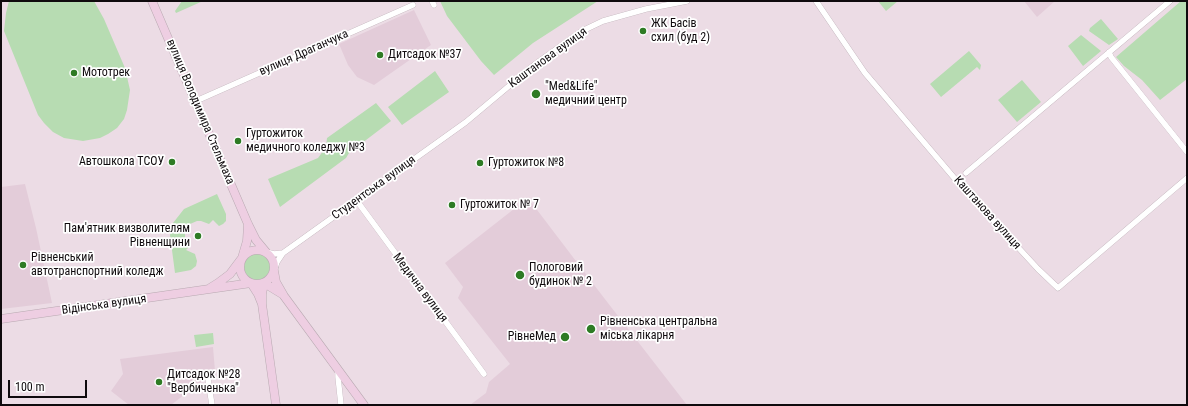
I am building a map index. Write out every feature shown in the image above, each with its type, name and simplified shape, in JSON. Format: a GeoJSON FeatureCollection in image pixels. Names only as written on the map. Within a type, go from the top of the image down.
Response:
{"type":"FeatureCollection","features":[{"type":"Feature","properties":{"kind":"main road","name":"вулиця Володимира Стельмаха"},"geometry":{"type":"LineString","coordinates":[[152,1],[248,224],[256,240],[266,252]]}},
{"type":"Feature","properties":{"kind":"main road","name":"вулиця Володимира Стельмаха"},"geometry":{"type":"LineString","coordinates":[[242,258],[247,241],[248,224]]}},
{"type":"Feature","properties":{"kind":"main road"},"geometry":{"type":"LineString","coordinates":[[262,304],[251,283],[243,277],[240,268],[242,258],[245,254],[255,250],[266,252],[272,258],[276,282],[284,296],[364,405]]}},
{"type":"Feature","properties":{"kind":"main road","name":"Відінська вулиця"},"geometry":{"type":"LineString","coordinates":[[207,290],[230,274],[242,258]]}},
{"type":"Feature","properties":{"kind":"main road"},"geometry":{"type":"LineString","coordinates":[[251,283],[264,283],[270,278],[274,271]]}},
{"type":"Feature","properties":{"kind":"main road","name":"Відінська вулиця"},"geometry":{"type":"LineString","coordinates":[[1,319],[251,283]]}},
{"type":"Feature","properties":{"kind":"main road"},"geometry":{"type":"LineString","coordinates":[[264,283],[284,296]]}},
{"type":"Feature","properties":{"kind":"main road"},"geometry":{"type":"LineString","coordinates":[[264,283],[262,304],[276,405]]}},
{"type":"Feature","properties":{"kind":"street","name":"Каштанова вулиця"},"geometry":{"type":"LineString","coordinates":[[466,122],[534,65],[582,31],[603,21],[646,9],[687,1]]}},
{"type":"Feature","properties":{"kind":"street","name":"Каштанова вулиця"},"geometry":{"type":"LineString","coordinates":[[816,1],[870,78],[956,180],[1038,269],[1058,288],[1187,178]]}},
{"type":"Feature","properties":{"kind":"street"},"geometry":{"type":"LineString","coordinates":[[966,172],[1170,1]]}},
{"type":"Feature","properties":{"kind":"street","name":"вулиця Драганчука"},"geometry":{"type":"LineString","coordinates":[[196,101],[413,5]]}},
{"type":"Feature","properties":{"kind":"street"},"geometry":{"type":"LineString","coordinates":[[1109,52],[1111,57],[1187,152]]}},
{"type":"Feature","properties":{"kind":"street","name":"Студентська вулиця"},"geometry":{"type":"LineString","coordinates":[[283,253],[466,122]]}},
{"type":"Feature","properties":{"kind":"street","name":"Медична вулиця"},"geometry":{"type":"LineString","coordinates":[[357,201],[484,374]]}},
{"type":"Feature","properties":{"kind":"street"},"geometry":{"type":"LineString","coordinates":[[266,252],[274,254],[283,253]]}},
{"type":"Feature","properties":{"kind":"street"},"geometry":{"type":"LineString","coordinates":[[274,271],[277,262],[283,253]]}},
{"type":"Feature","properties":{"kind":"street"},"geometry":{"type":"LineString","coordinates":[[338,370],[341,405]]}},
{"type":"Feature","properties":{"kind":"street"},"geometry":{"type":"LineString","coordinates":[[208,379],[212,405]]}},
{"type":"Feature","properties":{"kind":"shaded area"},"geometry":{"type":"Polygon","coordinates":[[[1024,1],[1055,1],[1037,17],[1024,1]]]}},
{"type":"Feature","properties":{"kind":"shaded area","name":"Дитсадок №37"},"geometry":{"type":"Polygon","coordinates":[[[414,10],[431,45],[374,85],[357,77],[348,65],[339,44],[414,10]]]}},
{"type":"Feature","properties":{"kind":"shaded area","name":"Рівненський автотранспортний коледж"},"geometry":{"type":"Polygon","coordinates":[[[25,184],[52,303],[1,309],[1,187],[25,184]]]}},
{"type":"Feature","properties":{"kind":"shaded area"},"geometry":{"type":"Polygon","coordinates":[[[528,198],[687,405],[470,405],[486,393],[489,382],[510,364],[458,298],[463,287],[445,263],[528,198]]]}},
{"type":"Feature","properties":{"kind":"shaded area","name":"Дитсадок №28 \"Вербиченька\""},"geometry":{"type":"Polygon","coordinates":[[[213,347],[215,371],[171,405],[129,405],[111,391],[123,374],[120,359],[213,347]]]}},
{"type":"Feature","properties":{"kind":"green space","name":"Мототрек"},"geometry":{"type":"Polygon","coordinates":[[[9,1],[94,1],[104,19],[125,68],[130,90],[124,119],[117,128],[100,138],[83,141],[64,138],[53,132],[44,123],[38,115],[4,31],[9,1]]]}},
{"type":"Feature","properties":{"kind":"green space"},"geometry":{"type":"Polygon","coordinates":[[[182,1],[203,1],[176,13],[175,11],[182,1]]]}},
{"type":"Feature","properties":{"kind":"green space"},"geometry":{"type":"Polygon","coordinates":[[[440,1],[598,1],[533,43],[494,75],[481,61],[447,16],[440,1]]]}},
{"type":"Feature","properties":{"kind":"green space"},"geometry":{"type":"Polygon","coordinates":[[[878,1],[898,1],[886,11],[878,1]]]}},
{"type":"Feature","properties":{"kind":"green space"},"geometry":{"type":"Polygon","coordinates":[[[1181,1],[1187,1],[1187,79],[1160,100],[1142,80],[1124,66],[1116,57],[1181,1]]]}},
{"type":"Feature","properties":{"kind":"green space"},"geometry":{"type":"Polygon","coordinates":[[[1101,19],[1118,39],[1109,45],[1089,31],[1090,28],[1101,19]]]}},
{"type":"Feature","properties":{"kind":"green space"},"geometry":{"type":"Polygon","coordinates":[[[1081,35],[1101,51],[1083,66],[1068,46],[1081,35]]]}},
{"type":"Feature","properties":{"kind":"green space"},"geometry":{"type":"Polygon","coordinates":[[[969,51],[981,65],[980,70],[977,67],[941,97],[930,84],[969,51]]]}},
{"type":"Feature","properties":{"kind":"green space"},"geometry":{"type":"Polygon","coordinates":[[[435,71],[449,92],[402,125],[388,107],[435,71]]]}},
{"type":"Feature","properties":{"kind":"green space"},"geometry":{"type":"Polygon","coordinates":[[[1022,80],[1041,102],[1017,122],[998,100],[1022,80]]]}},
{"type":"Feature","properties":{"kind":"green space"},"geometry":{"type":"Polygon","coordinates":[[[376,103],[391,121],[349,153],[346,158],[280,207],[268,179],[318,158],[326,147],[327,138],[376,103]]]}},
{"type":"Feature","properties":{"kind":"green space"},"geometry":{"type":"Polygon","coordinates":[[[217,194],[226,214],[226,221],[219,226],[213,220],[209,224],[197,221],[190,224],[185,233],[185,239],[190,246],[186,250],[195,254],[197,261],[196,266],[191,270],[175,273],[170,235],[173,223],[184,209],[217,194]]]}},
{"type":"Feature","properties":{"kind":"green space"},"geometry":{"type":"Polygon","coordinates":[[[257,253],[267,257],[271,267],[267,277],[257,281],[247,277],[243,267],[247,257],[257,253]]]}},
{"type":"Feature","properties":{"kind":"green space"},"geometry":{"type":"Polygon","coordinates":[[[213,333],[214,344],[196,347],[194,335],[213,333]]]}},
{"type":"Feature","properties":{"kind":"place","name":"ЖК Басів схил (буд 2)"},"geometry":{"type":"Point","coordinates":[643,31]}},
{"type":"Feature","properties":{"kind":"place","name":"Дитсадок №37"},"geometry":{"type":"Point","coordinates":[380,55]}},
{"type":"Feature","properties":{"kind":"place","name":"Мототрек"},"geometry":{"type":"Point","coordinates":[74,73]}},
{"type":"Feature","properties":{"kind":"place","name":"\"Med&Life\" медичний центр"},"geometry":{"type":"Point","coordinates":[536,94]}},
{"type":"Feature","properties":{"kind":"place","name":"Гуртожиток медичного коледжу №3"},"geometry":{"type":"Point","coordinates":[238,141]}},
{"type":"Feature","properties":{"kind":"place","name":"Автошкола ТСОУ"},"geometry":{"type":"Point","coordinates":[172,162]}},
{"type":"Feature","properties":{"kind":"place","name":"Гуртожиток №8"},"geometry":{"type":"Point","coordinates":[480,163]}},
{"type":"Feature","properties":{"kind":"place","name":"Гуртожиток № 7"},"geometry":{"type":"Point","coordinates":[452,205]}},
{"type":"Feature","properties":{"kind":"place","name":"Пам'ятник визволителям Рівненщини"},"geometry":{"type":"Point","coordinates":[198,236]}},
{"type":"Feature","properties":{"kind":"place","name":"Рівненський автотранспортний коледж"},"geometry":{"type":"Point","coordinates":[23,265]}},
{"type":"Feature","properties":{"kind":"place","name":"Пологовий будинок № 2"},"geometry":{"type":"Point","coordinates":[520,275]}},
{"type":"Feature","properties":{"kind":"place","name":"Рівненська центральна міська лікарня"},"geometry":{"type":"Point","coordinates":[591,329]}},
{"type":"Feature","properties":{"kind":"place","name":"РівнеМед"},"geometry":{"type":"Point","coordinates":[565,337]}},
{"type":"Feature","properties":{"kind":"place","name":"Дитсадок №28 \"Вербиченька\""},"geometry":{"type":"Point","coordinates":[159,382]}}]}
